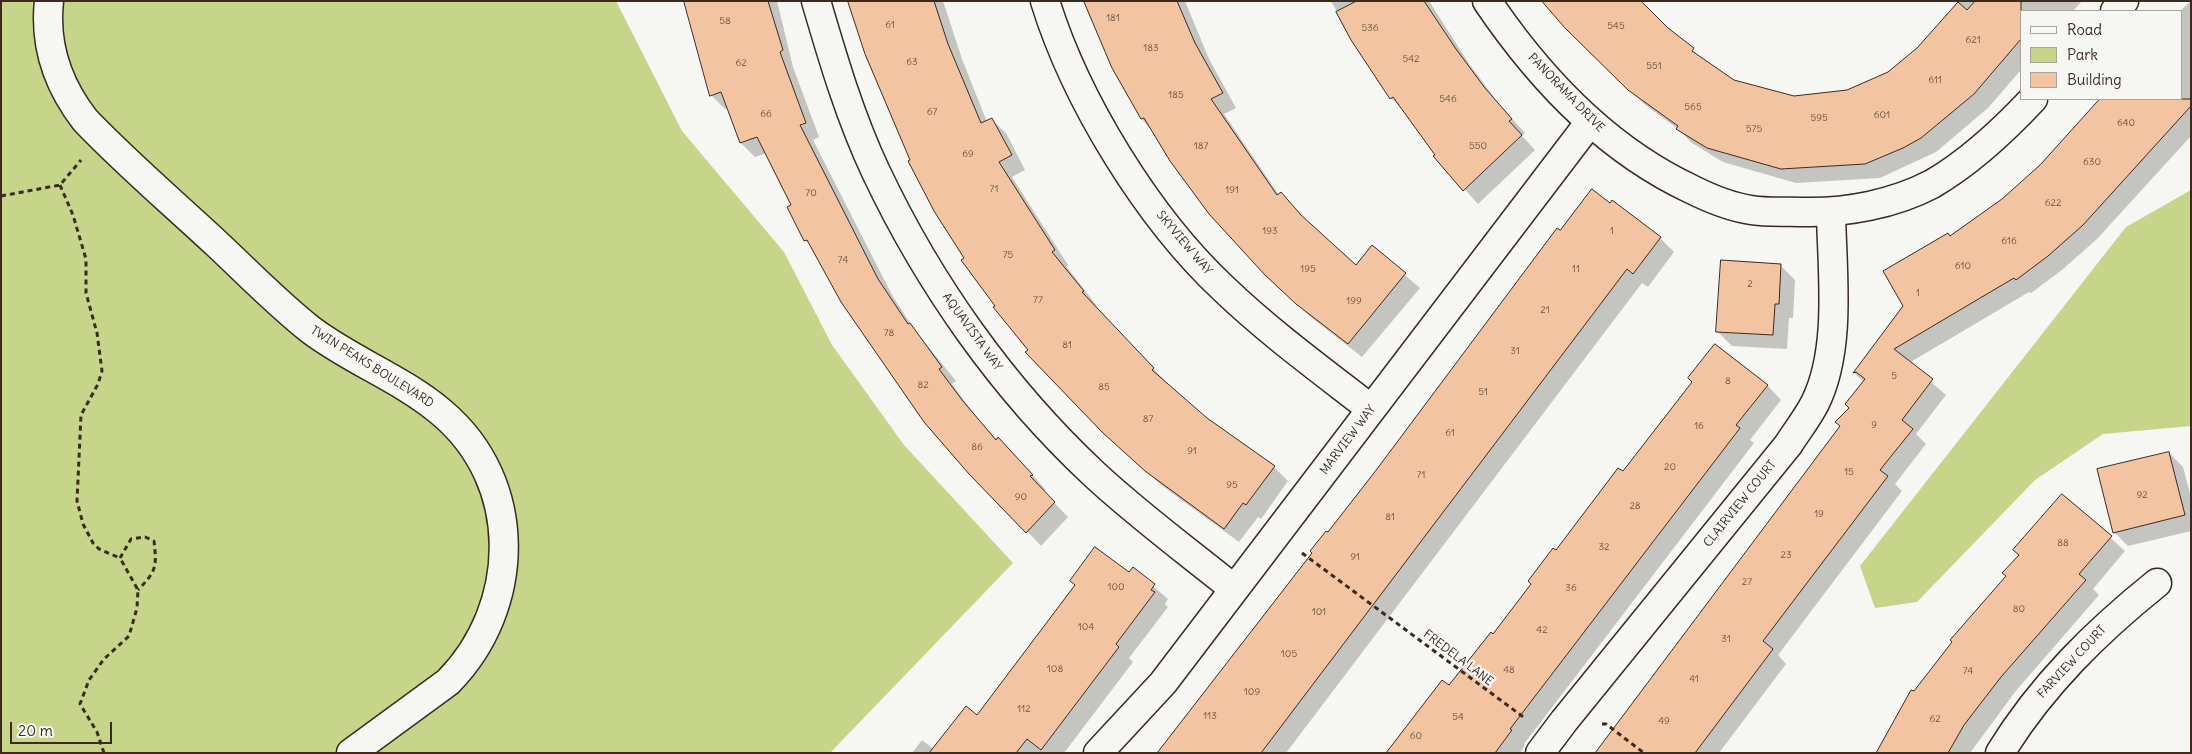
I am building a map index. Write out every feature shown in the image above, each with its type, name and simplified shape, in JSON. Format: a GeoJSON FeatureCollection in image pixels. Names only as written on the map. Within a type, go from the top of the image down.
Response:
{"type":"FeatureCollection","features":[{"type":"Feature","properties":{"kind":"street","name":"TWIN PEAKS BOULEVARD"},"geometry":{"type":"LineString","coordinates":[[49,1],[48,34],[57,73],[73,104],[100,136],[311,330],[355,359],[423,398],[443,413],[474,449],[495,492],[504,539],[504,562],[497,602],[480,639],[461,668],[448,682],[351,753]]}},
{"type":"Feature","properties":{"kind":"street","name":"AQUAVISTA WAY"},"geometry":{"type":"LineString","coordinates":[[816,1],[846,97],[876,172],[933,277],[968,329],[1021,396],[1093,473],[1134,510],[1234,589]]}},
{"type":"Feature","properties":{"kind":"street","name":"SKYVIEW WAY"},"geometry":{"type":"LineString","coordinates":[[1045,1],[1074,73],[1102,127],[1135,182],[1176,238],[1223,288],[1272,332],[1371,409]]}},
{"type":"Feature","properties":{"kind":"street","name":"PANORAMA DRIVE"},"geometry":{"type":"LineString","coordinates":[[1488,1],[1538,67],[1590,122],[1638,159],[1667,178],[1708,197],[1750,210],[1831,213],[1883,203],[1931,184],[1974,156],[2032,100]]}},
{"type":"Feature","properties":{"kind":"street","name":"MARVIEW WAY"},"geometry":{"type":"LineString","coordinates":[[1098,753],[1163,683],[1590,122]]}},
{"type":"Feature","properties":{"kind":"street","name":"CLAIRVIEW COURT"},"geometry":{"type":"LineString","coordinates":[[1540,753],[1788,445],[1815,403],[1825,376],[1831,347],[1831,213]]}},
{"type":"Feature","properties":{"kind":"street","name":"FARVIEW COURT"},"geometry":{"type":"LineString","coordinates":[[2000,753],[2040,695],[2074,658],[2116,616],[2157,583]]}},
{"type":"Feature","properties":{"kind":"path"},"geometry":{"type":"LineString","coordinates":[[1,196],[60,185],[100,136]]}},
{"type":"Feature","properties":{"kind":"path"},"geometry":{"type":"LineString","coordinates":[[60,185],[74,216],[86,259],[86,293],[97,333],[102,370],[98,384],[81,415],[78,501],[83,524],[93,543],[120,558],[138,590],[137,608],[128,636],[104,659],[89,680],[80,704],[97,732],[104,753]]}},
{"type":"Feature","properties":{"kind":"path","name":"FREDELA LANE"},"geometry":{"type":"LineString","coordinates":[[1276,534],[1526,719],[1606,724],[1644,753]]}},
{"type":"Feature","properties":{"kind":"path"},"geometry":{"type":"LineString","coordinates":[[120,558],[131,540],[145,537],[154,541],[156,559],[153,574],[138,590]]}},
{"type":"Feature","properties":{"kind":"green space"},"geometry":{"type":"Polygon","coordinates":[[[1,1],[616,1],[682,131],[784,252],[832,345],[904,445],[1013,563],[830,753],[1,753],[1,1]]]}},
{"type":"Feature","properties":{"kind":"green space"},"geometry":{"type":"Polygon","coordinates":[[[2191,190],[2191,426],[2103,434],[2035,480],[1917,602],[1875,608],[1860,566],[2126,227],[2191,190]]]}},
{"type":"Feature","properties":{"kind":"building"},"geometry":{"type":"Polygon","coordinates":[[[684,1],[768,1],[783,50],[780,52],[806,123],[800,125],[878,279],[908,324],[910,323],[942,367],[939,369],[962,400],[996,440],[998,437],[1033,475],[1030,476],[1055,502],[1026,533],[969,474],[924,422],[841,302],[807,240],[804,241],[787,207],[791,205],[757,137],[740,143],[721,92],[710,96],[684,1]]]}},
{"type":"Feature","properties":{"kind":"building"},"geometry":{"type":"Polygon","coordinates":[[[848,1],[934,1],[948,44],[981,123],[992,118],[1012,155],[999,162],[1055,250],[1052,252],[1084,291],[1082,292],[1154,368],[1152,370],[1207,418],[1275,466],[1246,505],[1243,503],[1224,529],[1145,471],[1103,433],[1025,352],[1028,350],[993,307],[995,306],[961,260],[964,258],[934,211],[908,161],[910,160],[865,54],[848,1]]]}},
{"type":"Feature","properties":{"kind":"building"},"geometry":{"type":"Polygon","coordinates":[[[1084,1],[1177,1],[1195,43],[1223,93],[1211,99],[1277,195],[1281,192],[1301,215],[1356,265],[1372,245],[1406,273],[1348,344],[1296,304],[1264,274],[1209,214],[1170,161],[1144,118],[1141,119],[1112,68],[1084,1]]]}},
{"type":"Feature","properties":{"kind":"building"},"geometry":{"type":"Polygon","coordinates":[[[1357,1],[1424,1],[1456,49],[1485,88],[1512,119],[1509,121],[1522,135],[1463,191],[1433,156],[1435,155],[1393,97],[1390,99],[1351,40],[1336,12],[1357,1]]]}},
{"type":"Feature","properties":{"kind":"building"},"geometry":{"type":"Polygon","coordinates":[[[1542,1],[1641,1],[1668,28],[1694,48],[1692,51],[1734,80],[1794,96],[1847,90],[1888,72],[1917,48],[1958,2],[1967,10],[1975,1],[2021,1],[2020,40],[1974,94],[1921,138],[1865,164],[1781,169],[1707,148],[1676,129],[1678,126],[1628,90],[1565,28],[1542,1]]]}},
{"type":"Feature","properties":{"kind":"building"},"geometry":{"type":"Polygon","coordinates":[[[2191,99],[2191,106],[2083,225],[2048,256],[2016,280],[2014,278],[1894,349],[1933,379],[1902,420],[1913,429],[1880,470],[1888,476],[1763,641],[1773,649],[1695,753],[1595,753],[1840,426],[1835,422],[1849,408],[1845,404],[1865,379],[1856,372],[1853,373],[1903,306],[1883,271],[1948,233],[1950,236],[2002,199],[2040,165],[2099,100],[2191,99]]]}},
{"type":"Feature","properties":{"kind":"building"},"geometry":{"type":"Polygon","coordinates":[[[1592,189],[1610,203],[1612,200],[1661,237],[1633,274],[1627,269],[1261,753],[1157,753],[1312,553],[1310,551],[1326,531],[1328,532],[1377,469],[1557,228],[1560,230],[1592,189]]]}},
{"type":"Feature","properties":{"kind":"building"},"geometry":{"type":"Polygon","coordinates":[[[1721,260],[1781,264],[1779,304],[1775,304],[1773,335],[1716,332],[1721,260]]]}},
{"type":"Feature","properties":{"kind":"building"},"geometry":{"type":"Polygon","coordinates":[[[1715,344],[1768,385],[1736,425],[1740,428],[1510,729],[1512,730],[1495,753],[1386,753],[1442,680],[1449,685],[1491,632],[1493,634],[1531,584],[1528,581],[1553,548],[1556,550],[1618,468],[1623,471],[1692,382],[1688,378],[1715,344]]]}},
{"type":"Feature","properties":{"kind":"building"},"geometry":{"type":"Polygon","coordinates":[[[2169,452],[2185,515],[2113,533],[2097,469],[2169,452]]]}},
{"type":"Feature","properties":{"kind":"building"},"geometry":{"type":"Polygon","coordinates":[[[2062,494],[2112,536],[2079,574],[2086,580],[2001,677],[1964,725],[1948,753],[1876,753],[1911,690],[1914,691],[1952,642],[1950,640],[2006,576],[2002,573],[2019,555],[2013,550],[2062,494]]]}},
{"type":"Feature","properties":{"kind":"building"},"geometry":{"type":"Polygon","coordinates":[[[1095,547],[1129,572],[1133,567],[1155,584],[1151,590],[1155,592],[1116,644],[1119,647],[1041,750],[1027,739],[1016,753],[929,753],[966,706],[977,715],[1075,585],[1070,581],[1095,547]]]}}]}
